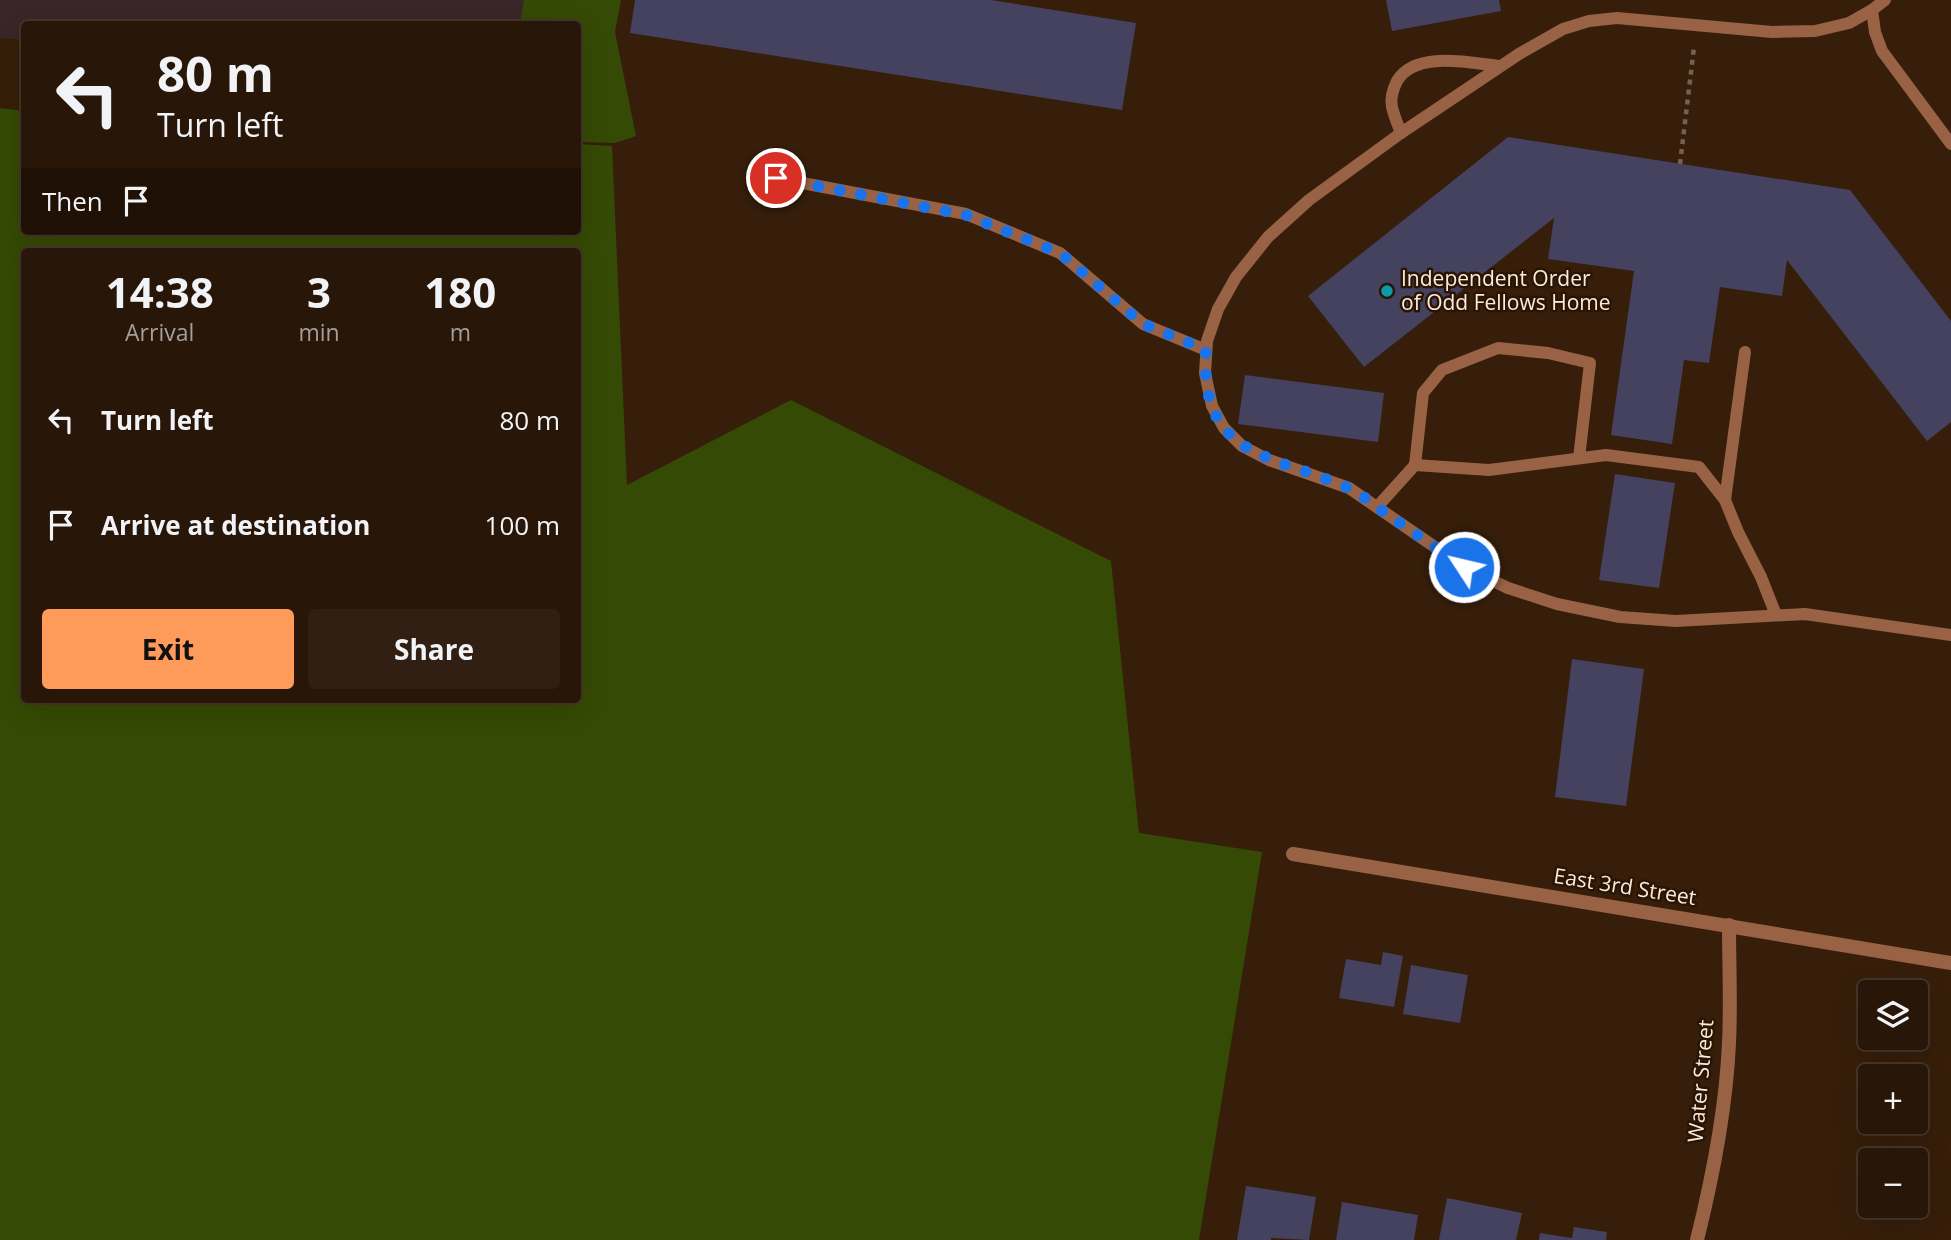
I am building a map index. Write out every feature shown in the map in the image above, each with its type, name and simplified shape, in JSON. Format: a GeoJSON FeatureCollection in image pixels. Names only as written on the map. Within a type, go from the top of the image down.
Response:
{"type":"FeatureCollection","features":[{"type":"Feature","properties":{"kind":"street","name":"East 3rd Street"},"geometry":{"type":"LineString","coordinates":[[1293,853],[1951,962]]}},
{"type":"Feature","properties":{"kind":"street","name":"Water Street"},"geometry":{"type":"LineString","coordinates":[[1698,1240],[1722,1120],[1729,1043],[1728,925]]}},
{"type":"Feature","properties":{"kind":"lane"},"geometry":{"type":"LineString","coordinates":[[1885,0],[1849,23],[1815,31],[1772,32],[1617,19],[1589,21],[1563,29],[1500,66],[1401,133],[1310,200],[1268,237],[1236,277],[1218,309],[1207,341],[1205,373],[1212,406],[1224,428],[1242,446],[1269,460],[1349,488],[1464,567],[1508,588],[1557,604],[1620,617],[1676,621],[1805,614],[1951,635]]}},
{"type":"Feature","properties":{"kind":"lane"},"geometry":{"type":"LineString","coordinates":[[1872,10],[1875,32],[1882,51],[1951,144]]}},
{"type":"Feature","properties":{"kind":"lane"},"geometry":{"type":"LineString","coordinates":[[1401,133],[1391,105],[1393,88],[1401,74],[1416,65],[1440,61],[1500,66]]}},
{"type":"Feature","properties":{"kind":"lane"},"geometry":{"type":"LineString","coordinates":[[776,178],[966,215],[1060,253],[1143,324],[1206,350]]}},
{"type":"Feature","properties":{"kind":"lane"},"geometry":{"type":"LineString","coordinates":[[1377,507],[1415,465],[1423,393],[1442,370],[1498,348],[1548,353],[1590,363],[1579,458]]}},
{"type":"Feature","properties":{"kind":"lane"},"geometry":{"type":"LineString","coordinates":[[1725,500],[1745,352]]}},
{"type":"Feature","properties":{"kind":"lane"},"geometry":{"type":"LineString","coordinates":[[1415,465],[1489,470],[1606,454],[1699,467],[1725,500],[1776,614]]}},
{"type":"Feature","properties":{"kind":"path"},"geometry":{"type":"LineString","coordinates":[[1680,164],[1696,25]]}},
{"type":"Feature","properties":{"kind":"shaded area"},"geometry":{"type":"Polygon","coordinates":[[[0,0],[550,0],[546,21],[21,21],[21,40],[0,38],[0,0]]]}},
{"type":"Feature","properties":{"kind":"green space"},"geometry":{"type":"Polygon","coordinates":[[[524,0],[621,0],[615,32],[636,136],[615,143],[581,142],[581,21],[520,21],[524,0]]]}},
{"type":"Feature","properties":{"kind":"green space"},"geometry":{"type":"Polygon","coordinates":[[[0,108],[21,111],[21,235],[581,235],[581,144],[612,146],[627,485],[791,400],[1111,561],[1139,833],[1262,852],[1199,1240],[0,1240],[0,108]]]}},
{"type":"Feature","properties":{"kind":"building"},"geometry":{"type":"Polygon","coordinates":[[[635,0],[991,0],[1136,23],[1122,110],[630,33],[635,0]]]}},
{"type":"Feature","properties":{"kind":"building"},"geometry":{"type":"Polygon","coordinates":[[[1386,0],[1499,0],[1501,11],[1392,31],[1386,0]]]}},
{"type":"Feature","properties":{"kind":"building","name":"Independent Order of Odd Fellows Home"},"geometry":{"type":"Polygon","coordinates":[[[1508,137],[1850,190],[1951,321],[1951,422],[1927,441],[1787,260],[1782,296],[1720,287],[1709,363],[1684,360],[1672,444],[1611,435],[1634,271],[1548,259],[1554,218],[1364,367],[1308,296],[1508,137]]]}},
{"type":"Feature","properties":{"kind":"building"},"geometry":{"type":"Polygon","coordinates":[[[1245,375],[1384,393],[1378,442],[1238,424],[1245,375]]]}},
{"type":"Feature","properties":{"kind":"building"},"geometry":{"type":"Polygon","coordinates":[[[1615,474],[1675,483],[1659,588],[1599,580],[1615,474]]]}},
{"type":"Feature","properties":{"kind":"building"},"geometry":{"type":"Polygon","coordinates":[[[1572,659],[1644,669],[1626,806],[1555,797],[1572,659]]]}},
{"type":"Feature","properties":{"kind":"building"},"geometry":{"type":"Polygon","coordinates":[[[1383,952],[1403,956],[1394,1007],[1339,998],[1346,959],[1381,965],[1383,952]]]}},
{"type":"Feature","properties":{"kind":"building"},"geometry":{"type":"Polygon","coordinates":[[[1411,965],[1468,975],[1460,1023],[1403,1014],[1411,965]]]}},
{"type":"Feature","properties":{"kind":"building"},"geometry":{"type":"Polygon","coordinates":[[[1246,1186],[1316,1197],[1309,1240],[1237,1240],[1246,1186]]]}},
{"type":"Feature","properties":{"kind":"building"},"geometry":{"type":"Polygon","coordinates":[[[1447,1198],[1522,1213],[1516,1240],[1439,1240],[1447,1198]]]}},
{"type":"Feature","properties":{"kind":"building"},"geometry":{"type":"Polygon","coordinates":[[[1342,1202],[1418,1215],[1414,1240],[1336,1240],[1342,1202]]]}},
{"type":"Feature","properties":{"kind":"building"},"geometry":{"type":"Polygon","coordinates":[[[1574,1227],[1607,1232],[1606,1240],[1539,1240],[1540,1233],[1572,1238],[1574,1227]]]}},
{"type":"Feature","properties":{"kind":"place","name":"Independent Order of Odd Fellows Home"},"geometry":{"type":"Point","coordinates":[1387,291]}},
{"type":"Feature","properties":{"kind":"route"},"geometry":{"type":"LineString","coordinates":[[776,178],[966,215],[1060,253],[1143,324],[1206,350],[1205,373],[1212,406],[1224,428],[1242,446],[1269,460],[1349,488],[1464,567]]}}]}
